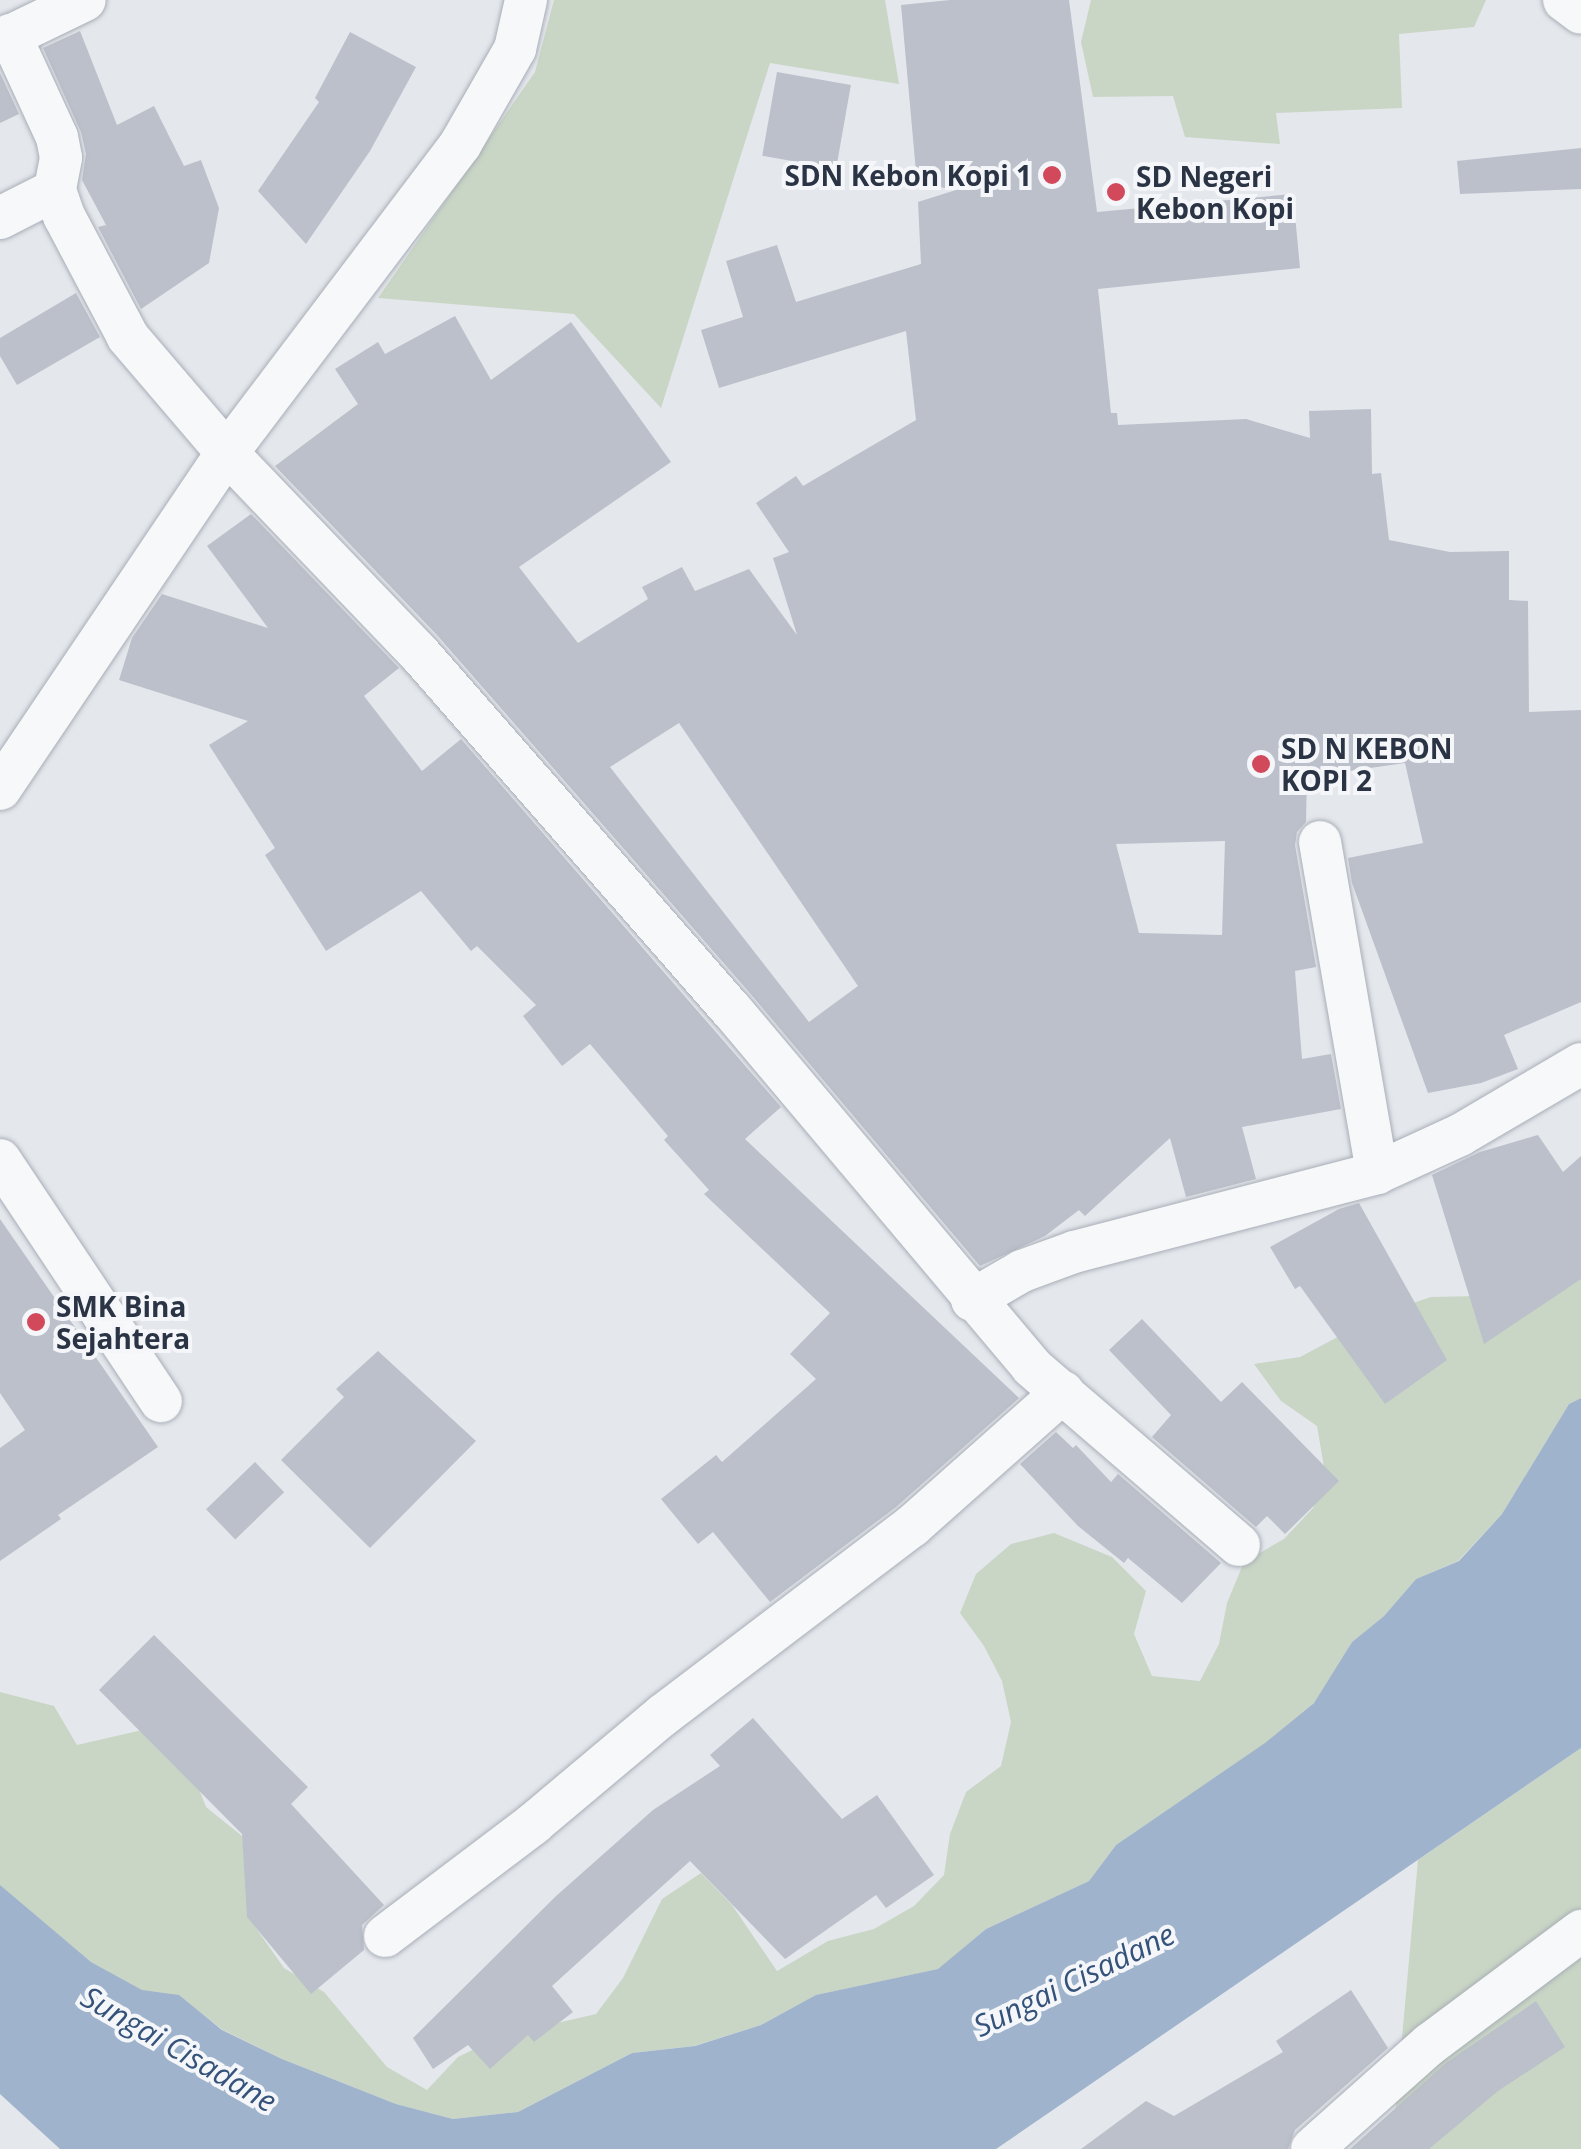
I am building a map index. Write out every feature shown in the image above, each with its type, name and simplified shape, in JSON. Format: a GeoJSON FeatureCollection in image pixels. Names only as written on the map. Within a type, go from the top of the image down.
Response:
{"type":"FeatureCollection","features":[{"type":"Feature","properties":{"kind":"street"},"geometry":{"type":"LineString","coordinates":[[85,0],[5,38],[58,136],[62,158],[55,190],[64,216],[128,337],[227,453],[418,652],[730,1008],[1032,1368],[1240,1544]]}},
{"type":"Feature","properties":{"kind":"street"},"geometry":{"type":"LineString","coordinates":[[0,790],[227,453],[460,145],[515,49],[526,0]]}},
{"type":"Feature","properties":{"kind":"street"},"geometry":{"type":"LineString","coordinates":[[1564,0],[1581,13]]}},
{"type":"Feature","properties":{"kind":"street"},"geometry":{"type":"LineString","coordinates":[[0,218],[55,190]]}},
{"type":"Feature","properties":{"kind":"street"},"geometry":{"type":"LineString","coordinates":[[1320,842],[1377,1173]]}},
{"type":"Feature","properties":{"kind":"street"},"geometry":{"type":"LineString","coordinates":[[972,1300],[1022,1271],[1074,1252],[1377,1173],[1460,1135],[1581,1064]]}},
{"type":"Feature","properties":{"kind":"street"},"geometry":{"type":"LineString","coordinates":[[0,1160],[161,1400]]}},
{"type":"Feature","properties":{"kind":"street"},"geometry":{"type":"LineString","coordinates":[[386,1936],[533,1824],[663,1715],[912,1526],[1063,1392]]}},
{"type":"Feature","properties":{"kind":"street"},"geometry":{"type":"LineString","coordinates":[[1312,2149],[1430,2044],[1581,1931]]}},
{"type":"Feature","properties":{"kind":"green space"},"geometry":{"type":"Polygon","coordinates":[[[554,0],[885,0],[899,84],[770,63],[661,408],[574,314],[378,298],[535,72],[554,0]]]}},
{"type":"Feature","properties":{"kind":"green space"},"geometry":{"type":"Polygon","coordinates":[[[1091,0],[1486,0],[1474,27],[1399,34],[1402,108],[1276,113],[1280,144],[1185,137],[1173,96],[1093,97],[1081,42],[1091,0]]]}},
{"type":"Feature","properties":{"kind":"green space"},"geometry":{"type":"Polygon","coordinates":[[[1581,1223],[1581,1398],[1569,1404],[1502,1514],[1458,1561],[1416,1579],[1384,1616],[1352,1642],[1315,1702],[1266,1743],[1116,1845],[1089,1881],[986,1929],[939,1969],[817,1995],[761,2025],[694,2046],[632,2053],[518,2112],[453,2119],[396,2104],[282,2059],[223,2030],[179,1996],[142,1991],[91,1962],[0,1888],[0,1692],[54,1706],[77,1745],[164,1725],[189,1764],[206,1807],[242,1836],[256,1928],[284,1968],[324,1992],[387,2067],[427,2090],[458,2057],[501,2036],[596,2014],[623,1978],[662,1899],[701,1873],[732,1905],[777,1971],[828,1941],[874,1929],[914,1906],[944,1875],[950,1834],[966,1792],[1001,1766],[1011,1722],[1002,1681],[984,1646],[960,1613],[976,1574],[1011,1544],[1054,1533],[1112,1557],[1146,1591],[1134,1634],[1152,1676],[1200,1681],[1219,1644],[1227,1603],[1244,1562],[1284,1539],[1313,1508],[1324,1467],[1317,1426],[1281,1401],[1254,1364],[1300,1357],[1383,1313],[1431,1297],[1478,1296],[1581,1223]]]}},
{"type":"Feature","properties":{"kind":"green space"},"geometry":{"type":"Polygon","coordinates":[[[1581,1748],[1581,2149],[1392,2149],[1418,1860],[1581,1748]]]}},
{"type":"Feature","properties":{"kind":"water","name":"Sungai Cisadane"},"geometry":{"type":"Polygon","coordinates":[[[1581,1398],[1581,1748],[996,2149],[60,2149],[0,2094],[0,1885],[91,1962],[142,1990],[179,1995],[222,2030],[282,2059],[396,2104],[453,2119],[518,2112],[632,2053],[695,2046],[761,2025],[816,1995],[938,1969],[986,1929],[1089,1881],[1116,1845],[1265,1743],[1314,1703],[1352,1642],[1384,1616],[1416,1579],[1459,1561],[1502,1514],[1569,1404],[1581,1398]]]}},
{"type":"Feature","properties":{"kind":"building"},"geometry":{"type":"Polygon","coordinates":[[[950,0],[1069,0],[1097,212],[1293,194],[1300,268],[1098,289],[1111,413],[1117,413],[1118,425],[1246,419],[1310,438],[1309,411],[1371,409],[1372,474],[1381,473],[1389,540],[1450,552],[1509,551],[1509,600],[1528,601],[1529,712],[1581,710],[1581,1002],[1504,1035],[1518,1069],[1481,1083],[1428,1093],[1352,883],[1348,858],[1423,843],[1405,763],[1307,777],[1306,822],[1297,832],[1295,845],[1316,967],[1295,971],[1302,1059],[1331,1054],[1341,1109],[1242,1127],[1256,1179],[1186,1197],[1170,1138],[1085,1216],[1079,1210],[1045,1236],[980,1266],[749,992],[437,635],[275,466],[358,404],[335,369],[378,342],[385,354],[455,316],[491,380],[571,322],[671,462],[519,567],[578,643],[648,599],[642,587],[682,567],[695,591],[749,569],[797,635],[773,558],[789,552],[756,503],[796,476],[803,486],[916,420],[906,331],[719,388],[701,330],[743,317],[726,261],[777,245],[796,302],[921,264],[918,202],[956,190],[917,183],[901,5],[950,0]],[[679,723],[610,767],[809,1022],[858,986],[679,723]],[[1225,841],[1116,844],[1139,933],[1222,935],[1225,841]]]}},
{"type":"Feature","properties":{"kind":"building"},"geometry":{"type":"Polygon","coordinates":[[[80,31],[117,125],[154,106],[184,166],[201,160],[219,208],[209,263],[141,309],[98,227],[106,225],[82,180],[86,154],[81,132],[43,48],[80,31]]]}},
{"type":"Feature","properties":{"kind":"building"},"geometry":{"type":"Polygon","coordinates":[[[350,32],[416,67],[370,151],[306,244],[258,191],[319,102],[315,98],[350,32]]]}},
{"type":"Feature","properties":{"kind":"building"},"geometry":{"type":"Polygon","coordinates":[[[777,72],[851,85],[836,169],[762,156],[777,72]]]}},
{"type":"Feature","properties":{"kind":"building"},"geometry":{"type":"Polygon","coordinates":[[[0,73],[19,114],[0,123],[0,73]]]}},
{"type":"Feature","properties":{"kind":"building"},"geometry":{"type":"Polygon","coordinates":[[[1581,148],[1581,189],[1460,194],[1457,161],[1581,148]]]}},
{"type":"Feature","properties":{"kind":"building"},"geometry":{"type":"Polygon","coordinates":[[[76,293],[100,337],[17,385],[0,356],[0,338],[76,293]]]}},
{"type":"Feature","properties":{"kind":"building"},"geometry":{"type":"Polygon","coordinates":[[[251,514],[399,668],[364,696],[422,771],[461,739],[781,1107],[745,1139],[1019,1398],[896,1507],[770,1602],[713,1532],[698,1544],[661,1499],[716,1455],[722,1462],[816,1379],[790,1354],[830,1313],[704,1194],[709,1190],[664,1140],[668,1136],[590,1044],[562,1066],[523,1016],[536,1005],[477,946],[471,951],[421,891],[326,951],[265,855],[275,848],[209,745],[248,721],[119,680],[132,638],[162,594],[268,628],[207,546],[251,514]]]}},
{"type":"Feature","properties":{"kind":"building"},"geometry":{"type":"Polygon","coordinates":[[[1538,1135],[1563,1172],[1581,1156],[1581,1279],[1484,1344],[1432,1175],[1480,1152],[1538,1135]]]}},
{"type":"Feature","properties":{"kind":"building"},"geometry":{"type":"Polygon","coordinates":[[[1359,1203],[1447,1360],[1385,1404],[1300,1286],[1295,1289],[1270,1247],[1339,1209],[1359,1203]]]}},
{"type":"Feature","properties":{"kind":"building","name":"SMK Bina Sejahtera"},"geometry":{"type":"Polygon","coordinates":[[[0,1219],[158,1447],[58,1515],[61,1519],[0,1561],[0,1448],[25,1430],[0,1393],[0,1219]]]}},
{"type":"Feature","properties":{"kind":"building"},"geometry":{"type":"Polygon","coordinates":[[[1142,1319],[1221,1402],[1242,1382],[1339,1481],[1285,1534],[1267,1516],[1256,1527],[1152,1437],[1171,1415],[1109,1350],[1142,1319]]]}},
{"type":"Feature","properties":{"kind":"building"},"geometry":{"type":"Polygon","coordinates":[[[378,1351],[476,1441],[370,1548],[281,1460],[344,1397],[336,1389],[378,1351]]]}},
{"type":"Feature","properties":{"kind":"building"},"geometry":{"type":"Polygon","coordinates":[[[1056,1432],[1073,1448],[1076,1445],[1111,1482],[1118,1474],[1221,1563],[1182,1603],[1128,1558],[1124,1563],[1078,1526],[1020,1464],[1056,1432]]]}},
{"type":"Feature","properties":{"kind":"building"},"geometry":{"type":"Polygon","coordinates":[[[255,1462],[284,1492],[235,1539],[206,1509],[255,1462]]]}},
{"type":"Feature","properties":{"kind":"building"},"geometry":{"type":"Polygon","coordinates":[[[154,1635],[308,1787],[291,1804],[384,1905],[362,1925],[364,1950],[311,1994],[247,1917],[242,1834],[99,1690],[154,1635]]]}},
{"type":"Feature","properties":{"kind":"building"},"geometry":{"type":"Polygon","coordinates":[[[753,1718],[842,1819],[877,1795],[934,1875],[886,1908],[876,1895],[785,1959],[690,1861],[552,1986],[573,2012],[534,2042],[528,2035],[490,2069],[468,2045],[433,2069],[413,2038],[555,1897],[653,1810],[720,1766],[710,1755],[753,1718]]]}},
{"type":"Feature","properties":{"kind":"building"},"geometry":{"type":"Polygon","coordinates":[[[1351,1990],[1388,2048],[1295,2130],[1288,2149],[1081,2149],[1146,2101],[1174,2116],[1283,2052],[1276,2041],[1351,1990]]]}},
{"type":"Feature","properties":{"kind":"building"},"geometry":{"type":"Polygon","coordinates":[[[1536,2001],[1565,2047],[1498,2091],[1429,2149],[1350,2149],[1446,2063],[1536,2001]]]}},
{"type":"Feature","properties":{"kind":"place","name":"SDN Kebon Kopi 1"},"geometry":{"type":"Point","coordinates":[1052,175]}},
{"type":"Feature","properties":{"kind":"place","name":"SD Negeri Kebon Kopi"},"geometry":{"type":"Point","coordinates":[1116,192]}},
{"type":"Feature","properties":{"kind":"place","name":"SD N KEBON KOPI 2"},"geometry":{"type":"Point","coordinates":[1261,764]}},
{"type":"Feature","properties":{"kind":"place","name":"SMK Bina Sejahtera"},"geometry":{"type":"Point","coordinates":[36,1322]}}]}
